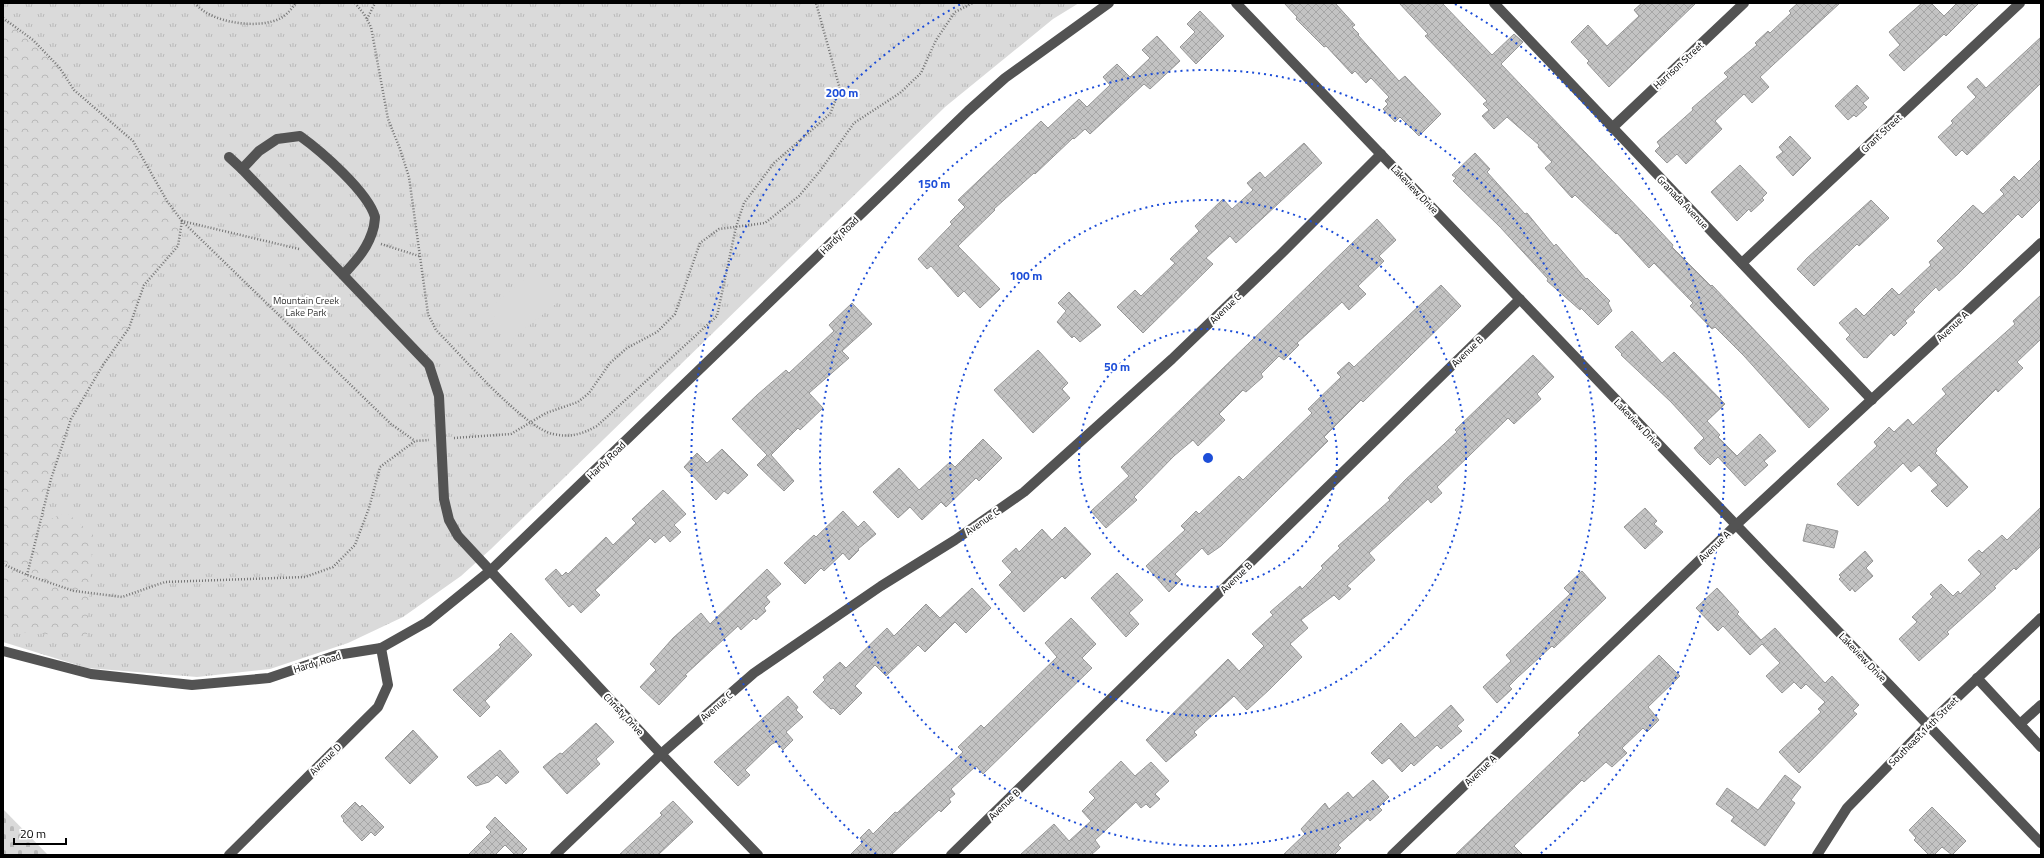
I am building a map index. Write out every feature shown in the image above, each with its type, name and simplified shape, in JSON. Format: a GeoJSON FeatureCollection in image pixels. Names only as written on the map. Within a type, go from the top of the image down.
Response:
{"type":"FeatureCollection","features":[{"type":"Feature","properties":{"kind":"street","name":"Hardy Road"},"geometry":{"type":"LineString","coordinates":[[3,651],[91,674],[192,685],[269,678],[337,655],[381,648],[427,622],[490,571],[968,111],[1005,78],[1109,3]]}},
{"type":"Feature","properties":{"kind":"street","name":"Lakeview Drive"},"geometry":{"type":"LineString","coordinates":[[1236,3],[2041,843]]}},
{"type":"Feature","properties":{"kind":"street","name":"Granada Avenue"},"geometry":{"type":"LineString","coordinates":[[1494,3],[1872,400]]}},
{"type":"Feature","properties":{"kind":"street","name":"Harrison Street"},"geometry":{"type":"LineString","coordinates":[[1612,128],[1744,3]]}},
{"type":"Feature","properties":{"kind":"street","name":"Grant Street"},"geometry":{"type":"LineString","coordinates":[[1742,263],[2020,3]]}},
{"type":"Feature","properties":{"kind":"street"},"geometry":{"type":"LineString","coordinates":[[242,169],[259,151],[277,139],[300,136],[319,150],[364,196],[375,218],[371,240],[358,259],[343,275]]}},
{"type":"Feature","properties":{"kind":"street","name":"Avenue C"},"geometry":{"type":"LineString","coordinates":[[555,855],[661,754],[754,673],[881,586],[955,540],[1024,492],[1172,359],[1382,154]]}},
{"type":"Feature","properties":{"kind":"street","name":"Christy Drive"},"geometry":{"type":"LineString","coordinates":[[230,157],[429,365],[439,396],[444,499],[449,520],[458,536],[661,754],[758,855]]}},
{"type":"Feature","properties":{"kind":"street","name":"Avenue A"},"geometry":{"type":"LineString","coordinates":[[1392,855],[1736,525],[2041,243]]}},
{"type":"Feature","properties":{"kind":"street","name":"Avenue B"},"geometry":{"type":"LineString","coordinates":[[952,855],[1520,299]]}},
{"type":"Feature","properties":{"kind":"street","name":"Southeast 14th Street"},"geometry":{"type":"LineString","coordinates":[[1818,855],[1847,808],[1928,725],[2041,618]]}},
{"type":"Feature","properties":{"kind":"street","name":"Avenue D"},"geometry":{"type":"LineString","coordinates":[[229,855],[378,707],[388,685],[381,648]]}},
{"type":"Feature","properties":{"kind":"street"},"geometry":{"type":"LineString","coordinates":[[1977,678],[2041,747]]}},
{"type":"Feature","properties":{"kind":"street"},"geometry":{"type":"LineString","coordinates":[[2020,724],[2041,705]]}},
{"type":"Feature","properties":{"kind":"path"},"geometry":{"type":"LineString","coordinates":[[195,3],[200,10],[218,18],[243,24],[264,23],[281,18],[296,3]]}},
{"type":"Feature","properties":{"kind":"path"},"geometry":{"type":"LineString","coordinates":[[355,3],[371,27],[388,119],[400,148],[409,177],[428,314],[436,330],[529,422],[552,434],[579,436],[597,426],[717,316],[736,227],[744,203],[774,164],[830,114],[840,89],[816,3]]}},
{"type":"Feature","properties":{"kind":"path"},"geometry":{"type":"LineString","coordinates":[[367,19],[375,3]]}},
{"type":"Feature","properties":{"kind":"path"},"geometry":{"type":"LineString","coordinates":[[3,564],[27,575],[74,591],[122,596],[165,582],[304,577],[333,567],[355,545],[369,508],[380,467],[415,441],[511,434],[546,413],[578,402],[589,392],[610,363],[627,348],[657,332],[675,314],[700,243],[719,229],[765,223],[799,196],[820,171],[854,123],[900,93],[921,73],[936,40],[955,12],[973,3]]}},
{"type":"Feature","properties":{"kind":"path"},"geometry":{"type":"LineString","coordinates":[[3,18],[33,40],[59,67],[74,90],[133,141],[167,201],[182,221],[391,424],[415,441]]}},
{"type":"Feature","properties":{"kind":"path"},"geometry":{"type":"LineString","coordinates":[[182,221],[302,250]]}},
{"type":"Feature","properties":{"kind":"path"},"geometry":{"type":"LineString","coordinates":[[27,575],[51,479],[71,420],[129,328],[144,285],[178,246],[182,221]]}},
{"type":"Feature","properties":{"kind":"path"},"geometry":{"type":"LineString","coordinates":[[371,240],[419,256]]}},
{"type":"Feature","properties":{"kind":"green space","name":"Mountain Creek Lake Park"},"geometry":{"type":"Polygon","coordinates":[[[3,3],[1079,3],[1053,19],[945,107],[491,549],[461,576],[403,617],[348,643],[270,669],[197,677],[87,668],[3,642],[3,3]]]}},
{"type":"Feature","properties":{"kind":"green space"},"geometry":{"type":"Polygon","coordinates":[[[3,18],[33,40],[59,67],[74,90],[133,141],[167,201],[182,221],[178,246],[143,289],[129,328],[103,365],[71,419],[51,479],[40,524],[66,512],[93,535],[87,637],[3,631],[3,18]]]}},
{"type":"Feature","properties":{"kind":"green space"},"geometry":{"type":"Polygon","coordinates":[[[534,273],[557,303],[512,339],[488,309],[534,273]]]}},
{"type":"Feature","properties":{"kind":"green space"},"geometry":{"type":"Polygon","coordinates":[[[3,809],[48,855],[3,855],[3,809]]]}},
{"type":"Feature","properties":{"kind":"building"},"geometry":{"type":"Polygon","coordinates":[[[1284,3],[1335,3],[1355,25],[1352,27],[1359,34],[1358,35],[1399,81],[1405,76],[1441,114],[1419,136],[1400,117],[1395,122],[1383,109],[1388,104],[1385,101],[1389,97],[1371,78],[1366,83],[1355,71],[1352,74],[1326,46],[1324,47],[1296,19],[1297,17],[1284,3]]]}},
{"type":"Feature","properties":{"kind":"building"},"geometry":{"type":"Polygon","coordinates":[[[1399,3],[1442,3],[1492,55],[1514,34],[1523,42],[1501,64],[1646,216],[1673,245],[1672,247],[1711,286],[1712,285],[1829,409],[1809,428],[1744,356],[1715,327],[1712,329],[1690,306],[1693,303],[1654,263],[1649,268],[1617,233],[1616,234],[1575,195],[1572,198],[1545,168],[1552,162],[1538,147],[1539,145],[1507,117],[1494,129],[1482,116],[1489,110],[1483,104],[1487,101],[1425,36],[1428,34],[1399,3]]]}},
{"type":"Feature","properties":{"kind":"building"},"geometry":{"type":"Polygon","coordinates":[[[1642,3],[1696,3],[1609,87],[1587,63],[1589,61],[1571,42],[1588,25],[1607,46],[1639,16],[1634,10],[1642,3]]]}},
{"type":"Feature","properties":{"kind":"building"},"geometry":{"type":"Polygon","coordinates":[[[1798,3],[1840,3],[1760,77],[1769,87],[1752,103],[1744,94],[1715,121],[1722,129],[1686,164],[1677,154],[1667,163],[1655,151],[1660,146],[1657,142],[1693,110],[1692,108],[1728,77],[1724,73],[1757,45],[1755,43],[1768,31],[1770,33],[1791,13],[1789,11],[1798,3]]]}},
{"type":"Feature","properties":{"kind":"building"},"geometry":{"type":"Polygon","coordinates":[[[1922,3],[1931,3],[1944,16],[1957,3],[1979,3],[1946,36],[1944,34],[1904,71],[1889,55],[1900,45],[1889,32],[1922,3]]]}},
{"type":"Feature","properties":{"kind":"building"},"geometry":{"type":"Polygon","coordinates":[[[1200,11],[1224,36],[1196,64],[1180,47],[1195,32],[1187,24],[1200,11]]]}},
{"type":"Feature","properties":{"kind":"building"},"geometry":{"type":"Polygon","coordinates":[[[1157,36],[1180,61],[1150,89],[1144,84],[1090,134],[1085,129],[1074,139],[1073,138],[1035,174],[1034,173],[994,209],[995,210],[958,246],[1000,289],[980,308],[964,291],[958,297],[931,266],[927,269],[918,259],[952,224],[950,222],[965,207],[958,200],[1041,121],[1048,128],[1079,99],[1087,107],[1110,85],[1103,77],[1117,64],[1130,77],[1150,58],[1142,50],[1157,36]]]}},
{"type":"Feature","properties":{"kind":"building"},"geometry":{"type":"Polygon","coordinates":[[[2041,37],[2041,83],[1967,155],[1962,150],[1956,156],[1938,137],[1953,123],[1951,121],[1976,97],[1967,87],[1977,78],[1986,88],[2041,37]]]}},
{"type":"Feature","properties":{"kind":"building"},"geometry":{"type":"Polygon","coordinates":[[[1857,85],[1869,98],[1863,103],[1867,107],[1856,117],[1854,115],[1848,120],[1835,106],[1857,85]]]}},
{"type":"Feature","properties":{"kind":"building"},"geometry":{"type":"Polygon","coordinates":[[[1790,136],[1811,158],[1793,176],[1776,157],[1783,152],[1779,147],[1790,136]]]}},
{"type":"Feature","properties":{"kind":"building"},"geometry":{"type":"Polygon","coordinates":[[[1304,143],[1322,163],[1236,243],[1230,236],[1206,258],[1213,264],[1143,333],[1117,307],[1135,290],[1141,296],[1175,263],[1170,259],[1199,231],[1195,226],[1223,199],[1232,209],[1253,190],[1247,183],[1260,172],[1265,178],[1304,143]]]}},
{"type":"Feature","properties":{"kind":"building"},"geometry":{"type":"Polygon","coordinates":[[[1475,153],[1490,169],[1487,172],[1525,214],[1527,213],[1554,246],[1556,244],[1586,279],[1587,278],[1610,301],[1608,303],[1612,311],[1598,325],[1581,308],[1580,310],[1547,281],[1548,279],[1500,227],[1453,181],[1456,178],[1452,175],[1475,153]]]}},
{"type":"Feature","properties":{"kind":"building"},"geometry":{"type":"Polygon","coordinates":[[[2041,159],[2041,199],[2022,218],[2018,214],[1939,291],[1936,287],[1913,310],[1915,312],[1905,321],[1907,323],[1894,336],[1891,333],[1867,358],[1864,358],[1846,339],[1850,335],[1839,323],[1856,308],[1864,316],[1892,288],[1899,295],[1931,265],[1929,262],[1944,248],[1937,241],[1973,205],[1983,214],[2004,194],[2000,190],[2014,176],[2019,181],[2041,159]]]}},
{"type":"Feature","properties":{"kind":"building"},"geometry":{"type":"Polygon","coordinates":[[[1740,165],[1767,193],[1762,198],[1764,200],[1751,212],[1749,209],[1737,221],[1711,192],[1740,165]]]}},
{"type":"Feature","properties":{"kind":"building"},"geometry":{"type":"Polygon","coordinates":[[[1871,200],[1889,218],[1859,246],[1857,244],[1814,286],[1797,269],[1807,258],[1871,200]]]}},
{"type":"Feature","properties":{"kind":"building"},"geometry":{"type":"Polygon","coordinates":[[[1377,219],[1396,240],[1379,256],[1384,261],[1358,286],[1366,294],[1349,310],[1342,302],[1297,343],[1299,345],[1284,360],[1279,356],[1261,374],[1263,377],[1246,392],[1243,390],[1219,414],[1225,420],[1198,446],[1193,440],[1174,456],[1134,497],[1137,500],[1106,528],[1091,511],[1129,476],[1121,467],[1377,219]]]}},
{"type":"Feature","properties":{"kind":"building"},"geometry":{"type":"Polygon","coordinates":[[[1441,285],[1461,306],[1363,402],[1361,400],[1324,437],[1328,441],[1221,546],[1208,555],[1202,548],[1175,574],[1181,580],[1169,592],[1146,566],[1185,530],[1181,526],[1196,511],[1199,514],[1239,476],[1243,480],[1312,413],[1308,409],[1341,377],[1337,373],[1349,362],[1354,367],[1441,285]]]}},
{"type":"Feature","properties":{"kind":"building"},"geometry":{"type":"Polygon","coordinates":[[[1069,292],[1101,325],[1080,342],[1074,336],[1072,338],[1057,322],[1066,311],[1058,303],[1069,292]]]}},
{"type":"Feature","properties":{"kind":"building"},"geometry":{"type":"Polygon","coordinates":[[[2041,295],[2041,339],[2017,362],[2023,368],[1998,392],[1996,389],[1936,449],[1937,451],[1935,453],[1968,487],[1947,507],[1931,491],[1938,485],[1919,465],[1911,472],[1903,463],[1858,506],[1837,484],[1877,446],[1874,442],[1889,427],[1894,432],[1908,419],[1913,425],[1946,394],[1942,389],[2015,324],[2013,321],[2041,295]]]}},
{"type":"Feature","properties":{"kind":"building"},"geometry":{"type":"Polygon","coordinates":[[[852,303],[872,324],[842,351],[849,358],[809,393],[823,408],[800,430],[798,428],[771,455],[794,481],[784,491],[757,465],[767,455],[732,419],[786,370],[789,373],[834,331],[829,325],[852,303]]]}},
{"type":"Feature","properties":{"kind":"building"},"geometry":{"type":"Polygon","coordinates":[[[1632,331],[1662,363],[1674,352],[1725,404],[1707,421],[1720,435],[1718,437],[1737,456],[1760,434],[1776,451],[1764,461],[1768,465],[1745,486],[1718,457],[1710,465],[1699,454],[1694,448],[1704,438],[1671,402],[1621,355],[1622,354],[1615,347],[1632,331]]]}},
{"type":"Feature","properties":{"kind":"building"},"geometry":{"type":"Polygon","coordinates":[[[1038,350],[1068,383],[1062,389],[1070,398],[1033,433],[994,390],[1038,350]]]}},
{"type":"Feature","properties":{"kind":"building"},"geometry":{"type":"Polygon","coordinates":[[[1533,355],[1554,377],[1537,394],[1541,399],[1514,424],[1508,418],[1437,487],[1442,493],[1431,503],[1428,499],[1369,553],[1375,560],[1347,586],[1351,589],[1339,600],[1334,595],[1301,620],[1308,628],[1290,644],[1302,657],[1269,690],[1247,710],[1234,696],[1194,732],[1197,735],[1166,762],[1146,740],[1228,659],[1239,671],[1264,646],[1252,634],[1273,615],[1270,612],[1300,586],[1302,589],[1323,568],[1321,566],[1340,548],[1338,546],[1390,500],[1388,498],[1405,480],[1457,432],[1455,430],[1533,355]]]}},
{"type":"Feature","properties":{"kind":"building"},"geometry":{"type":"Polygon","coordinates":[[[983,439],[1002,458],[979,481],[976,478],[946,507],[941,502],[922,520],[910,507],[898,518],[873,492],[899,468],[919,490],[950,462],[955,467],[983,439]]]}},
{"type":"Feature","properties":{"kind":"building"},"geometry":{"type":"Polygon","coordinates":[[[722,449],[748,475],[728,494],[724,491],[716,500],[684,467],[697,453],[707,463],[722,449]]]}},
{"type":"Feature","properties":{"kind":"building"},"geometry":{"type":"Polygon","coordinates":[[[663,490],[686,514],[674,525],[681,532],[670,542],[664,535],[655,543],[650,538],[595,590],[600,595],[581,613],[573,604],[569,607],[545,579],[556,569],[562,576],[566,572],[568,574],[606,537],[613,545],[636,523],[632,519],[663,490]]]}},
{"type":"Feature","properties":{"kind":"building"},"geometry":{"type":"Polygon","coordinates":[[[2041,507],[2041,546],[2016,570],[2014,568],[1994,587],[1996,588],[1947,632],[1949,634],[1919,661],[1899,639],[1917,622],[1912,617],[1933,597],[1930,594],[1941,584],[1953,596],[1958,591],[1960,594],[1981,574],[1968,560],[1979,550],[1982,553],[2002,535],[2007,540],[2041,507]]]}},
{"type":"Feature","properties":{"kind":"building"},"geometry":{"type":"Polygon","coordinates":[[[1645,508],[1657,521],[1654,524],[1663,532],[1645,549],[1624,527],[1645,508]]]}},
{"type":"Feature","properties":{"kind":"building"},"geometry":{"type":"Polygon","coordinates":[[[843,511],[858,527],[864,521],[876,534],[858,549],[859,550],[849,560],[843,553],[824,571],[821,568],[805,584],[784,563],[814,535],[816,537],[843,511]]]}},
{"type":"Feature","properties":{"kind":"building"},"geometry":{"type":"Polygon","coordinates":[[[1807,524],[1838,531],[1834,548],[1803,541],[1807,524]]]}},
{"type":"Feature","properties":{"kind":"building"},"geometry":{"type":"Polygon","coordinates":[[[1065,527],[1091,554],[1065,579],[1062,576],[1024,612],[999,585],[1012,572],[1002,561],[1016,548],[1019,552],[1042,529],[1052,540],[1065,527]]]}},
{"type":"Feature","properties":{"kind":"building"},"geometry":{"type":"Polygon","coordinates":[[[1865,551],[1873,561],[1866,568],[1873,576],[1855,592],[1852,588],[1850,591],[1839,579],[1841,577],[1839,575],[1865,551]]]}},
{"type":"Feature","properties":{"kind":"building"},"geometry":{"type":"Polygon","coordinates":[[[767,569],[781,584],[766,597],[770,602],[764,608],[766,611],[756,620],[754,618],[741,630],[738,626],[685,675],[687,676],[659,705],[640,687],[656,670],[650,664],[673,638],[701,613],[710,624],[767,569]]]}},
{"type":"Feature","properties":{"kind":"building"},"geometry":{"type":"Polygon","coordinates":[[[1582,571],[1606,598],[1554,648],[1552,646],[1518,677],[1509,686],[1512,689],[1497,703],[1483,687],[1511,661],[1506,655],[1570,594],[1564,588],[1582,571]]]}},
{"type":"Feature","properties":{"kind":"building"},"geometry":{"type":"Polygon","coordinates":[[[1117,573],[1143,600],[1129,613],[1139,624],[1126,637],[1091,598],[1117,573]]]}},
{"type":"Feature","properties":{"kind":"building"},"geometry":{"type":"Polygon","coordinates":[[[972,588],[991,608],[966,633],[955,622],[925,652],[918,645],[886,676],[875,665],[855,686],[862,693],[840,715],[833,708],[831,709],[813,692],[825,680],[823,677],[840,662],[846,668],[887,628],[894,636],[926,604],[940,618],[972,588]]]}},
{"type":"Feature","properties":{"kind":"building"},"geometry":{"type":"Polygon","coordinates":[[[1717,588],[1739,612],[1737,614],[1761,640],[1775,628],[1825,683],[1832,676],[1859,705],[1853,711],[1857,714],[1799,773],[1779,752],[1821,712],[1818,709],[1825,702],[1806,684],[1801,689],[1794,682],[1782,693],[1766,676],[1780,663],[1762,644],[1750,655],[1723,626],[1718,631],[1696,608],[1717,588]]]}},
{"type":"Feature","properties":{"kind":"building"},"geometry":{"type":"Polygon","coordinates":[[[1071,618],[1096,644],[1082,658],[1092,668],[983,774],[976,766],[951,789],[955,794],[949,799],[951,802],[941,812],[939,810],[891,855],[850,855],[863,842],[860,838],[869,829],[873,834],[895,812],[897,813],[963,752],[958,747],[981,725],[984,728],[1057,657],[1045,643],[1071,618]]]}},
{"type":"Feature","properties":{"kind":"building"},"geometry":{"type":"Polygon","coordinates":[[[511,633],[532,655],[485,701],[490,707],[480,717],[453,690],[501,647],[499,645],[511,633]]]}},
{"type":"Feature","properties":{"kind":"building"},"geometry":{"type":"Polygon","coordinates":[[[1659,655],[1680,676],[1648,707],[1659,720],[1647,732],[1643,728],[1622,748],[1627,753],[1612,767],[1606,762],[1584,782],[1582,780],[1514,846],[1523,855],[1455,855],[1580,735],[1578,733],[1659,655]]]}},
{"type":"Feature","properties":{"kind":"building"},"geometry":{"type":"Polygon","coordinates":[[[788,696],[798,707],[796,710],[803,717],[786,732],[793,740],[783,750],[776,742],[772,744],[745,770],[750,775],[738,786],[714,762],[788,696]]]}},
{"type":"Feature","properties":{"kind":"building"},"geometry":{"type":"Polygon","coordinates":[[[1451,705],[1464,720],[1457,726],[1462,731],[1441,749],[1437,745],[1414,766],[1411,763],[1402,772],[1389,758],[1382,764],[1371,753],[1401,723],[1415,738],[1451,705]]]}},
{"type":"Feature","properties":{"kind":"building"},"geometry":{"type":"Polygon","coordinates":[[[596,723],[614,742],[596,759],[600,764],[567,794],[543,767],[560,753],[562,754],[596,723]]]}},
{"type":"Feature","properties":{"kind":"building"},"geometry":{"type":"Polygon","coordinates":[[[413,730],[438,757],[410,784],[385,758],[413,730]]]}},
{"type":"Feature","properties":{"kind":"building"},"geometry":{"type":"Polygon","coordinates":[[[500,750],[519,772],[506,784],[497,775],[489,782],[476,786],[467,777],[500,750]]]}},
{"type":"Feature","properties":{"kind":"building"},"geometry":{"type":"Polygon","coordinates":[[[1121,761],[1135,776],[1151,762],[1169,781],[1155,794],[1160,799],[1150,808],[1146,804],[1141,808],[1136,802],[1095,840],[1100,847],[1091,855],[1020,855],[1054,824],[1069,841],[1091,821],[1082,811],[1095,798],[1089,792],[1121,761]]]}},
{"type":"Feature","properties":{"kind":"building"},"geometry":{"type":"Polygon","coordinates":[[[1785,775],[1801,787],[1791,800],[1795,803],[1765,846],[1731,821],[1734,817],[1716,804],[1727,788],[1758,810],[1785,775]]]}},
{"type":"Feature","properties":{"kind":"building"},"geometry":{"type":"Polygon","coordinates":[[[1373,780],[1389,797],[1379,807],[1382,810],[1370,821],[1368,818],[1338,845],[1341,848],[1334,855],[1283,855],[1305,834],[1301,829],[1325,803],[1329,809],[1348,792],[1353,798],[1373,780]]]}},
{"type":"Feature","properties":{"kind":"building"},"geometry":{"type":"Polygon","coordinates":[[[673,801],[693,822],[658,855],[619,855],[662,815],[660,813],[673,801]]]}},
{"type":"Feature","properties":{"kind":"building"},"geometry":{"type":"Polygon","coordinates":[[[355,802],[360,807],[362,805],[384,827],[375,836],[371,832],[362,841],[343,821],[344,820],[341,816],[355,802]]]}},
{"type":"Feature","properties":{"kind":"building"},"geometry":{"type":"Polygon","coordinates":[[[1932,807],[1966,841],[1952,855],[1942,847],[1934,855],[1929,855],[1914,840],[1916,838],[1909,830],[1932,807]]]}},
{"type":"Feature","properties":{"kind":"building"},"geometry":{"type":"Polygon","coordinates":[[[495,817],[527,849],[521,855],[515,855],[505,845],[495,855],[468,855],[491,832],[486,827],[495,817]]]}}]}
